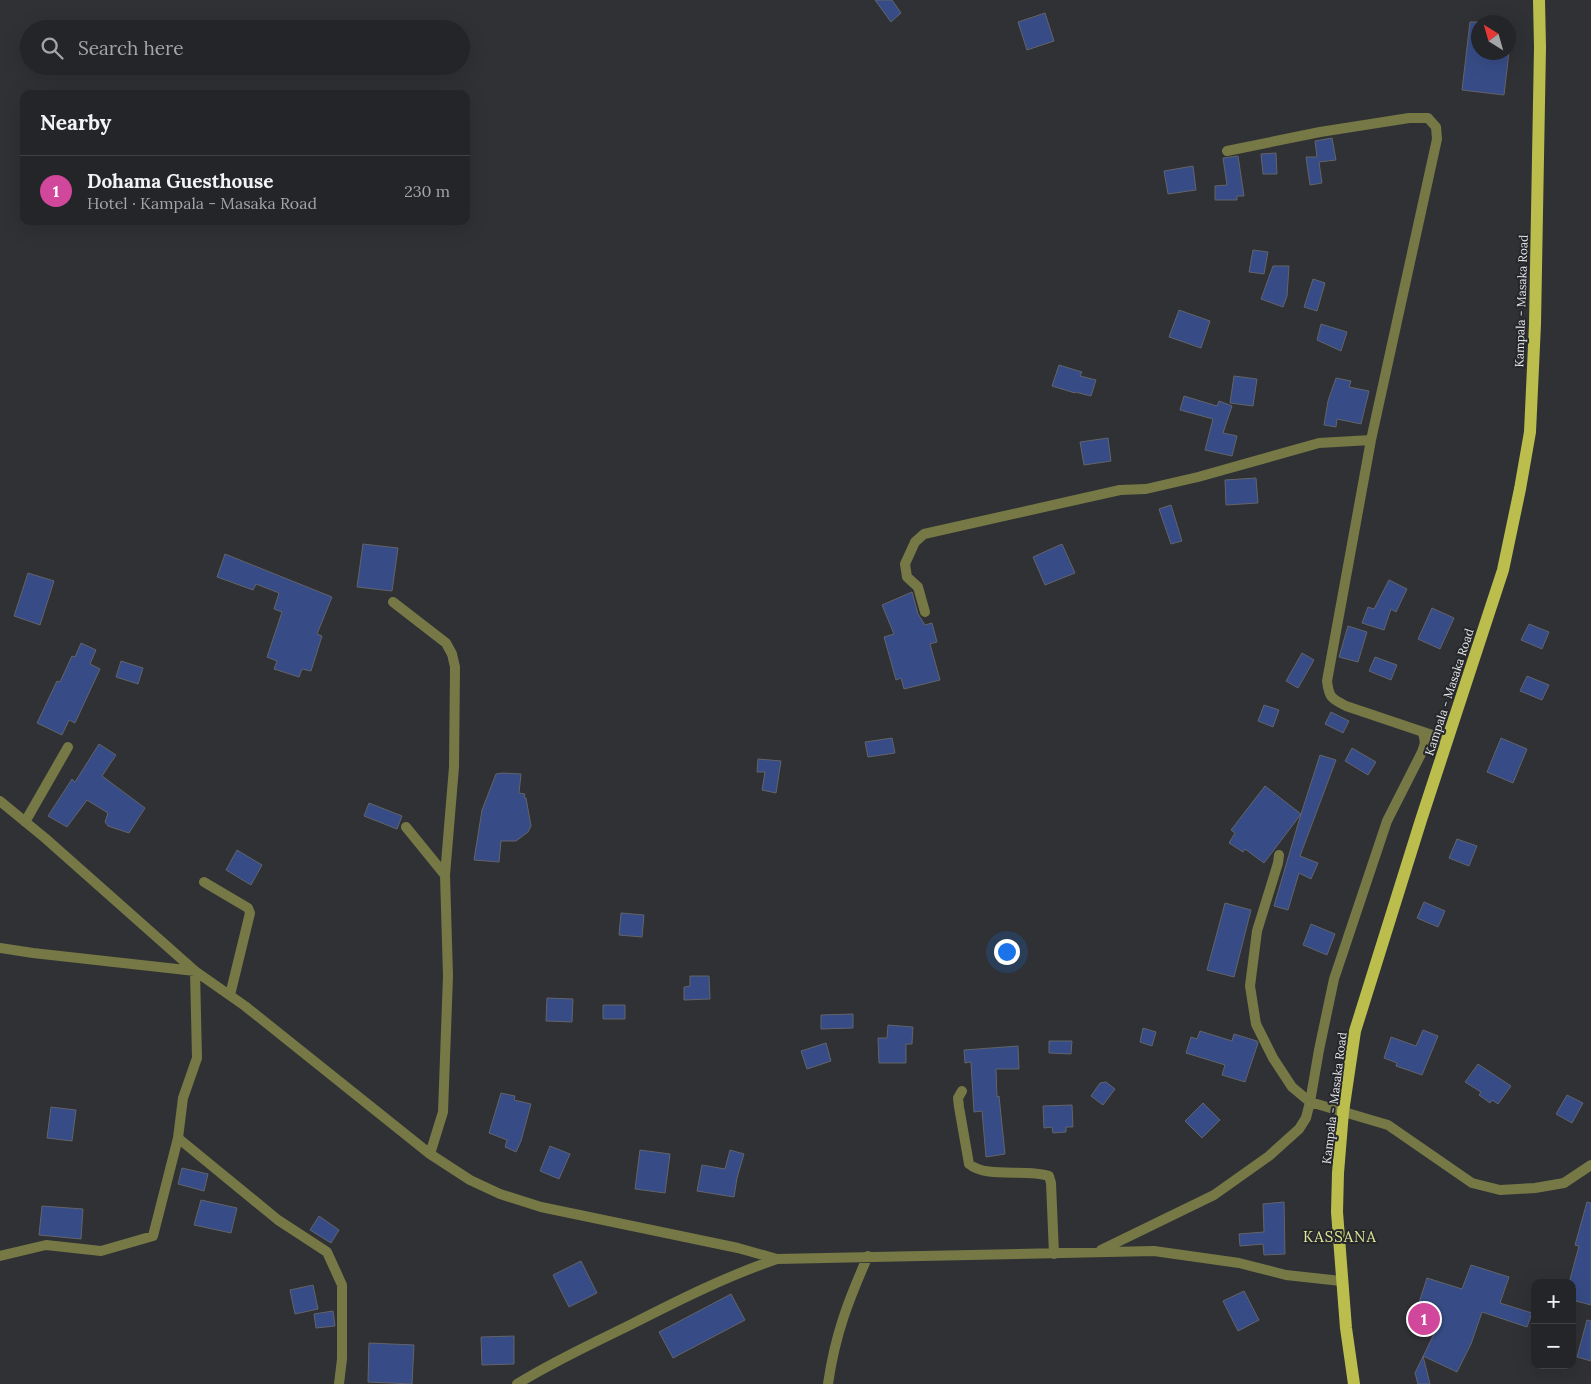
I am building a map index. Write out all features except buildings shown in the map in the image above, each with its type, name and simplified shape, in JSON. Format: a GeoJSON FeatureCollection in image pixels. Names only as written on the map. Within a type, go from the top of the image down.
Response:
{"type":"FeatureCollection","features":[{"type":"Feature","properties":{"kind":"main road","name":"Kampala - Masaka Road"},"geometry":{"type":"LineString","coordinates":[[1354,1384],[1341,1281],[1337,1212],[1343,1112],[1356,1031],[1447,740],[1503,570],[1530,432],[1536,285],[1539,0]]}},
{"type":"Feature","properties":{"kind":"street"},"geometry":{"type":"LineString","coordinates":[[1227,151],[1320,132],[1409,118],[1428,118],[1436,127],[1437,139],[1372,440],[1327,681],[1331,698],[1346,706],[1447,740]]}},
{"type":"Feature","properties":{"kind":"street"},"geometry":{"type":"LineString","coordinates":[[925,612],[918,587],[907,577],[905,572],[905,564],[916,542],[924,534],[1120,490],[1155,487],[1319,443],[1372,440]]}},
{"type":"Feature","properties":{"kind":"street"},"geometry":{"type":"LineString","coordinates":[[393,602],[446,643],[452,654],[455,667],[454,767],[445,875],[448,976],[443,1112],[430,1154]]}},
{"type":"Feature","properties":{"kind":"street"},"geometry":{"type":"LineString","coordinates":[[1098,1251],[1214,1195],[1269,1156],[1300,1129],[1306,1118],[1310,1102],[1334,979],[1388,821],[1422,752],[1425,743],[1423,732]]}},
{"type":"Feature","properties":{"kind":"street"},"geometry":{"type":"LineString","coordinates":[[24,822],[68,747]]}},
{"type":"Feature","properties":{"kind":"street"},"geometry":{"type":"LineString","coordinates":[[0,801],[195,971],[230,995],[430,1154],[470,1180],[500,1194],[541,1207],[738,1248],[777,1259]]}},
{"type":"Feature","properties":{"kind":"street"},"geometry":{"type":"LineString","coordinates":[[406,827],[445,875]]}},
{"type":"Feature","properties":{"kind":"street"},"geometry":{"type":"LineString","coordinates":[[1279,854],[1257,932],[1250,986],[1256,1024],[1273,1058],[1292,1087],[1310,1102],[1388,1125],[1472,1183],[1500,1190],[1564,1184],[1591,1165]]}},
{"type":"Feature","properties":{"kind":"street"},"geometry":{"type":"LineString","coordinates":[[204,882],[248,908],[250,913],[230,995]]}},
{"type":"Feature","properties":{"kind":"street"},"geometry":{"type":"LineString","coordinates":[[0,948],[195,971]]}},
{"type":"Feature","properties":{"kind":"street"},"geometry":{"type":"LineString","coordinates":[[0,1256],[46,1245],[101,1251],[153,1236],[178,1138],[183,1098],[197,1058],[195,971]]}},
{"type":"Feature","properties":{"kind":"street"},"geometry":{"type":"LineString","coordinates":[[962,1091],[958,1098],[959,1108],[969,1164],[974,1169],[1041,1173],[1049,1176],[1054,1254]]}},
{"type":"Feature","properties":{"kind":"street"},"geometry":{"type":"LineString","coordinates":[[178,1138],[278,1220],[326,1252],[342,1284],[342,1359],[339,1384]]}},
{"type":"Feature","properties":{"kind":"street"},"geometry":{"type":"LineString","coordinates":[[518,1384],[548,1365],[685,1297],[748,1269],[777,1259],[1154,1251],[1239,1263],[1286,1275],[1341,1281]]}},
{"type":"Feature","properties":{"kind":"street"},"geometry":{"type":"LineString","coordinates":[[828,1384],[833,1350],[845,1310],[868,1256]]}},
{"type":"Feature","properties":{"kind":"place","name":"Dohama Guesthouse"},"geometry":{"type":"Point","coordinates":[1424,1319]}},
{"type":"Feature","properties":{"kind":"district","name":"KASSANA"},"geometry":{"type":"Point","coordinates":[1340,1236]}}]}
